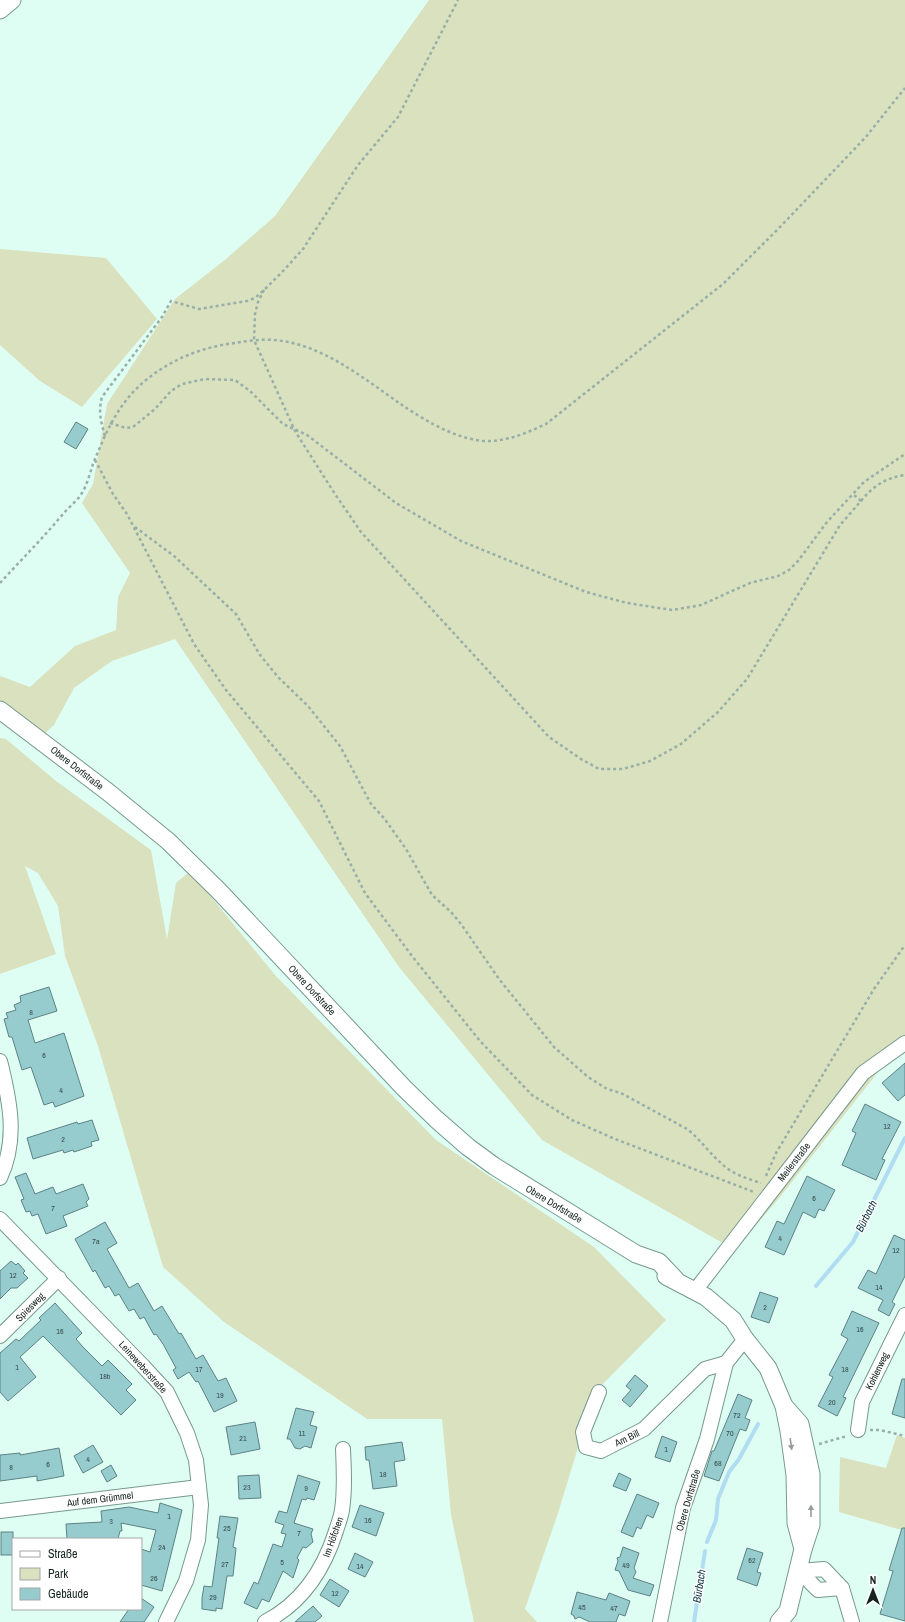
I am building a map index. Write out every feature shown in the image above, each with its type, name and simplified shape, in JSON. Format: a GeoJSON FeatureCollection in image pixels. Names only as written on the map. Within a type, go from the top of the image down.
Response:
{"type":"FeatureCollection","features":[{"type":"Feature","properties":{"kind":"street"},"geometry":{"type":"LineString","coordinates":[[0,10],[12,0]]}},
{"type":"Feature","properties":{"kind":"street","name":"Obere Dorfstraße"},"geometry":{"type":"LineString","coordinates":[[0,710],[108,792],[168,841],[224,897],[404,1088],[468,1147],[521,1183],[636,1254],[653,1271],[676,1280],[694,1292],[712,1316],[730,1331],[745,1339],[768,1368],[784,1406],[795,1475],[796,1523],[803,1549]]}},
{"type":"Feature","properties":{"kind":"street","name":"Meilerstraße"},"geometry":{"type":"LineString","coordinates":[[694,1292],[766,1191],[863,1073],[905,1043]]}},
{"type":"Feature","properties":{"kind":"street"},"geometry":{"type":"LineString","coordinates":[[0,1061],[7,1089],[11,1144],[7,1163],[0,1178]]}},
{"type":"Feature","properties":{"kind":"street","name":"Leineweberstraße"},"geometry":{"type":"LineString","coordinates":[[0,1219],[144,1366],[166,1392],[187,1433],[196,1460],[201,1505],[198,1540],[186,1581],[169,1621]]}},
{"type":"Feature","properties":{"kind":"street","name":"Spiesweg"},"geometry":{"type":"LineString","coordinates":[[0,1336],[59,1278]]}},
{"type":"Feature","properties":{"kind":"street","name":"Kohlenweg"},"geometry":{"type":"LineString","coordinates":[[852,1433],[862,1402],[905,1315]]}},
{"type":"Feature","properties":{"kind":"street","name":"Obere Dorfstraße"},"geometry":{"type":"LineString","coordinates":[[660,1622],[683,1508],[707,1439],[726,1363],[745,1339]]}},
{"type":"Feature","properties":{"kind":"street","name":"Am Bill"},"geometry":{"type":"LineString","coordinates":[[599,1392],[583,1432],[586,1447],[601,1451],[644,1429],[705,1369],[726,1363]]}},
{"type":"Feature","properties":{"kind":"street","name":"Obere Dorfstraße"},"geometry":{"type":"LineString","coordinates":[[779,1622],[788,1611],[793,1588],[799,1572],[803,1549],[811,1525],[811,1474],[800,1424],[784,1406]]}},
{"type":"Feature","properties":{"kind":"street","name":"Im Höfchen"},"geometry":{"type":"LineString","coordinates":[[265,1622],[277,1616],[298,1598],[319,1571],[330,1550],[342,1512],[344,1470],[343,1450]]}},
{"type":"Feature","properties":{"kind":"street","name":"Auf dem Grümmel"},"geometry":{"type":"LineString","coordinates":[[0,1511],[199,1487]]}},
{"type":"Feature","properties":{"kind":"street"},"geometry":{"type":"LineString","coordinates":[[799,1572],[824,1569],[842,1588],[852,1622]]}},
{"type":"Feature","properties":{"kind":"street"},"geometry":{"type":"LineString","coordinates":[[799,1572],[818,1590],[842,1588]]}},
{"type":"Feature","properties":{"kind":"street","name":"Obere Dorfstraße"},"geometry":{"type":"LineString","coordinates":[[774,1622],[778,1603],[793,1588]]}},
{"type":"Feature","properties":{"kind":"path"},"geometry":{"type":"LineString","coordinates":[[105,436],[99,407],[102,397],[153,329],[171,301],[199,308],[247,301],[255,298],[303,248],[358,165],[398,117],[458,0]]}},
{"type":"Feature","properties":{"kind":"path"},"geometry":{"type":"LineString","coordinates":[[0,583],[32,551],[82,492],[110,423],[133,392],[146,380],[175,361],[191,353],[209,347],[254,340],[273,340],[292,343],[330,358],[361,376],[412,412],[438,427],[459,435],[482,441],[499,441],[520,436],[546,424],[722,284],[781,226],[864,138],[905,88]]}},
{"type":"Feature","properties":{"kind":"path"},"geometry":{"type":"LineString","coordinates":[[264,290],[258,302],[255,314],[254,340],[295,431],[361,532],[549,737],[580,759],[599,769],[623,769],[650,761],[680,744],[718,712],[747,679],[840,525],[879,482],[905,475]]}},
{"type":"Feature","properties":{"kind":"path"},"geometry":{"type":"LineString","coordinates":[[110,423],[126,428],[133,427],[155,408],[171,391],[182,384],[206,379],[235,380],[250,391],[283,424],[295,431],[307,435],[396,503],[461,541],[586,592],[656,609],[684,609],[700,605],[750,583],[778,576],[789,570],[798,561],[827,522],[852,494],[864,482],[905,454]]}},
{"type":"Feature","properties":{"kind":"path"},"geometry":{"type":"LineString","coordinates":[[95,460],[133,527],[194,644],[226,690],[319,801],[365,893],[480,1041],[532,1095],[572,1120],[622,1142],[766,1191]]}},
{"type":"Feature","properties":{"kind":"path"},"geometry":{"type":"LineString","coordinates":[[852,494],[861,501]]}},
{"type":"Feature","properties":{"kind":"path"},"geometry":{"type":"LineString","coordinates":[[133,527],[174,556],[236,614],[260,656],[278,677],[308,706],[340,746],[371,804],[384,818],[406,849],[432,895],[451,912],[461,924],[499,979],[554,1047],[588,1077],[607,1089],[621,1093],[687,1129],[696,1136],[722,1165],[766,1191]]}},
{"type":"Feature","properties":{"kind":"path"},"geometry":{"type":"LineString","coordinates":[[766,1191],[765,1178],[770,1164],[780,1146],[874,989],[905,945]]}},
{"type":"Feature","properties":{"kind":"path"},"geometry":{"type":"LineString","coordinates":[[880,1430],[905,1436]]}},
{"type":"Feature","properties":{"kind":"path"},"geometry":{"type":"LineString","coordinates":[[805,1448],[852,1433]]}},
{"type":"Feature","properties":{"kind":"green space"},"geometry":{"type":"Polygon","coordinates":[[[429,0],[905,0],[905,1042],[892,1054],[780,1197],[735,1250],[542,1140],[399,967],[175,639],[112,661],[74,688],[54,725],[42,736],[0,707],[0,676],[30,687],[75,646],[116,630],[118,597],[130,573],[82,503],[93,484],[107,404],[175,299],[226,259],[275,216],[429,0]]]}},
{"type":"Feature","properties":{"kind":"green space"},"geometry":{"type":"Polygon","coordinates":[[[0,249],[106,258],[157,319],[82,407],[40,381],[0,345],[0,249]]]}},
{"type":"Feature","properties":{"kind":"green space"},"geometry":{"type":"Polygon","coordinates":[[[0,738],[6,739],[56,781],[151,850],[167,939],[176,883],[190,871],[275,975],[436,1140],[594,1247],[666,1320],[595,1392],[558,1513],[525,1609],[537,1622],[474,1622],[451,1515],[442,1419],[367,1419],[224,1322],[163,1267],[98,1046],[65,956],[58,906],[38,873],[25,866],[56,954],[0,974],[0,738]]]}},
{"type":"Feature","properties":{"kind":"green space"},"geometry":{"type":"Polygon","coordinates":[[[897,1435],[905,1438],[905,1531],[839,1512],[840,1457],[886,1468],[897,1435]]]}},
{"type":"Feature","properties":{"kind":"building"},"geometry":{"type":"Polygon","coordinates":[[[76,422],[88,429],[76,449],[64,442],[76,422]]]}},
{"type":"Feature","properties":{"kind":"building"},"geometry":{"type":"Polygon","coordinates":[[[49,987],[57,1011],[28,1020],[35,1043],[64,1033],[84,1096],[55,1107],[53,1102],[44,1105],[31,1067],[22,1070],[12,1037],[9,1037],[4,1019],[8,1018],[6,1013],[16,1010],[14,1005],[21,1002],[20,996],[49,987]]]}},
{"type":"Feature","properties":{"kind":"building"},"geometry":{"type":"Polygon","coordinates":[[[905,1063],[905,1095],[898,1101],[882,1083],[905,1063]]]}},
{"type":"Feature","properties":{"kind":"building"},"geometry":{"type":"Polygon","coordinates":[[[865,1104],[901,1122],[882,1159],[885,1160],[876,1180],[842,1165],[856,1133],[852,1131],[865,1104]]]}},
{"type":"Feature","properties":{"kind":"building"},"geometry":{"type":"Polygon","coordinates":[[[92,1120],[99,1140],[91,1142],[92,1146],[74,1152],[73,1150],[64,1153],[63,1150],[33,1159],[27,1138],[77,1122],[78,1124],[92,1120]]]}},
{"type":"Feature","properties":{"kind":"building"},"geometry":{"type":"Polygon","coordinates":[[[26,1173],[35,1194],[53,1187],[56,1194],[83,1184],[89,1199],[86,1202],[88,1206],[63,1216],[67,1226],[46,1234],[38,1214],[32,1216],[30,1211],[26,1212],[21,1200],[24,1199],[15,1177],[26,1173]]]}},
{"type":"Feature","properties":{"kind":"building"},"geometry":{"type":"Polygon","coordinates":[[[807,1176],[835,1190],[824,1211],[819,1209],[815,1218],[803,1212],[784,1255],[765,1247],[777,1221],[784,1224],[807,1176]]]}},
{"type":"Feature","properties":{"kind":"building"},"geometry":{"type":"Polygon","coordinates":[[[105,1222],[117,1243],[107,1249],[129,1288],[138,1283],[154,1311],[162,1306],[179,1334],[181,1333],[196,1359],[203,1355],[218,1381],[226,1378],[237,1401],[214,1412],[198,1381],[196,1382],[189,1372],[178,1379],[173,1370],[176,1368],[163,1344],[156,1334],[154,1335],[144,1317],[140,1319],[134,1309],[129,1311],[119,1294],[115,1296],[109,1286],[105,1288],[95,1270],[93,1272],[75,1239],[105,1222]]]}},
{"type":"Feature","properties":{"kind":"building"},"geometry":{"type":"Polygon","coordinates":[[[894,1235],[905,1240],[905,1276],[892,1302],[895,1304],[889,1316],[878,1310],[883,1300],[858,1288],[868,1270],[876,1274],[894,1235]]]}},
{"type":"Feature","properties":{"kind":"building"},"geometry":{"type":"Polygon","coordinates":[[[11,1261],[16,1265],[18,1263],[25,1271],[23,1273],[28,1278],[17,1288],[11,1288],[0,1299],[0,1271],[11,1261]]]}},
{"type":"Feature","properties":{"kind":"building"},"geometry":{"type":"Polygon","coordinates":[[[760,1292],[778,1298],[769,1323],[751,1317],[760,1292]]]}},
{"type":"Feature","properties":{"kind":"building"},"geometry":{"type":"Polygon","coordinates":[[[55,1303],[82,1333],[76,1339],[83,1347],[102,1366],[108,1360],[132,1384],[126,1390],[136,1400],[121,1415],[43,1336],[20,1357],[36,1377],[8,1401],[0,1392],[0,1353],[16,1339],[19,1341],[41,1320],[39,1318],[55,1303]]]}},
{"type":"Feature","properties":{"kind":"building"},"geometry":{"type":"Polygon","coordinates":[[[852,1311],[879,1323],[843,1397],[846,1398],[837,1416],[818,1406],[833,1377],[829,1375],[848,1339],[841,1335],[852,1311]]]}},
{"type":"Feature","properties":{"kind":"building"},"geometry":{"type":"Polygon","coordinates":[[[635,1375],[648,1386],[630,1407],[622,1400],[631,1390],[626,1386],[635,1375]]]}},
{"type":"Feature","properties":{"kind":"building"},"geometry":{"type":"Polygon","coordinates":[[[902,1379],[905,1379],[905,1418],[892,1414],[902,1379]]]}},
{"type":"Feature","properties":{"kind":"building"},"geometry":{"type":"Polygon","coordinates":[[[738,1394],[752,1400],[745,1418],[750,1420],[746,1431],[740,1429],[719,1481],[704,1476],[712,1451],[714,1451],[738,1394]]]}},
{"type":"Feature","properties":{"kind":"building"},"geometry":{"type":"Polygon","coordinates":[[[296,1408],[314,1412],[310,1425],[317,1427],[311,1448],[305,1446],[300,1449],[295,1448],[290,1439],[287,1439],[296,1408]]]}},
{"type":"Feature","properties":{"kind":"building"},"geometry":{"type":"Polygon","coordinates":[[[255,1422],[260,1449],[231,1455],[226,1427],[255,1422]]]}},
{"type":"Feature","properties":{"kind":"building"},"geometry":{"type":"Polygon","coordinates":[[[662,1436],[677,1442],[670,1462],[655,1457],[662,1436]]]}},
{"type":"Feature","properties":{"kind":"building"},"geometry":{"type":"Polygon","coordinates":[[[402,1442],[405,1460],[394,1462],[397,1486],[373,1489],[369,1460],[366,1460],[365,1447],[402,1442]]]}},
{"type":"Feature","properties":{"kind":"building"},"geometry":{"type":"Polygon","coordinates":[[[93,1445],[103,1462],[83,1473],[74,1456],[93,1445]]]}},
{"type":"Feature","properties":{"kind":"building"},"geometry":{"type":"Polygon","coordinates":[[[59,1448],[64,1476],[37,1481],[37,1476],[0,1481],[0,1455],[20,1453],[20,1455],[59,1448]]]}},
{"type":"Feature","properties":{"kind":"building"},"geometry":{"type":"Polygon","coordinates":[[[111,1465],[117,1476],[107,1482],[101,1471],[111,1465]]]}},
{"type":"Feature","properties":{"kind":"building"},"geometry":{"type":"Polygon","coordinates":[[[619,1473],[631,1479],[626,1491],[613,1486],[619,1473]]]}},
{"type":"Feature","properties":{"kind":"building"},"geometry":{"type":"Polygon","coordinates":[[[259,1475],[261,1498],[239,1499],[238,1476],[259,1475]]]}},
{"type":"Feature","properties":{"kind":"building"},"geometry":{"type":"Polygon","coordinates":[[[298,1475],[320,1482],[314,1500],[307,1498],[306,1500],[302,1499],[294,1523],[313,1529],[311,1534],[313,1542],[306,1548],[303,1547],[297,1558],[299,1560],[293,1578],[283,1571],[269,1602],[262,1599],[257,1609],[244,1603],[254,1582],[258,1584],[273,1544],[282,1547],[286,1534],[281,1533],[284,1525],[275,1522],[279,1511],[287,1513],[298,1475]]]}},
{"type":"Feature","properties":{"kind":"building"},"geometry":{"type":"Polygon","coordinates":[[[637,1494],[659,1503],[653,1518],[647,1515],[641,1529],[637,1527],[633,1537],[621,1532],[637,1494]]]}},
{"type":"Feature","properties":{"kind":"building"},"geometry":{"type":"Polygon","coordinates":[[[160,1503],[182,1510],[162,1591],[142,1585],[142,1549],[150,1552],[156,1530],[121,1523],[122,1531],[120,1531],[118,1538],[67,1538],[66,1524],[102,1522],[101,1511],[129,1507],[158,1513],[160,1503]]]}},
{"type":"Feature","properties":{"kind":"building"},"geometry":{"type":"Polygon","coordinates":[[[360,1505],[384,1513],[376,1536],[352,1527],[360,1505]]]}},
{"type":"Feature","properties":{"kind":"building"},"geometry":{"type":"Polygon","coordinates":[[[220,1516],[238,1518],[233,1547],[236,1548],[233,1576],[227,1576],[222,1609],[216,1608],[216,1611],[202,1609],[202,1598],[204,1586],[212,1587],[219,1538],[217,1538],[220,1516]]]}},
{"type":"Feature","properties":{"kind":"building"},"geometry":{"type":"Polygon","coordinates":[[[902,1528],[905,1528],[905,1621],[880,1614],[893,1571],[889,1570],[902,1528]]]}},
{"type":"Feature","properties":{"kind":"building"},"geometry":{"type":"Polygon","coordinates":[[[1,1532],[13,1532],[12,1555],[1,1555],[1,1532]]]}},
{"type":"Feature","properties":{"kind":"building"},"geometry":{"type":"Polygon","coordinates":[[[623,1547],[639,1553],[634,1568],[636,1572],[633,1578],[654,1585],[650,1596],[628,1590],[619,1571],[615,1570],[618,1561],[617,1558],[620,1557],[623,1547]]]}},
{"type":"Feature","properties":{"kind":"building"},"geometry":{"type":"Polygon","coordinates":[[[747,1548],[763,1553],[757,1572],[761,1573],[757,1586],[737,1579],[747,1548]]]}},
{"type":"Feature","properties":{"kind":"building"},"geometry":{"type":"Polygon","coordinates":[[[355,1553],[373,1562],[365,1577],[348,1569],[355,1553]]]}},
{"type":"Feature","properties":{"kind":"building"},"geometry":{"type":"Polygon","coordinates":[[[330,1579],[349,1591],[339,1607],[320,1595],[330,1579]]]}},
{"type":"Feature","properties":{"kind":"building"},"geometry":{"type":"Polygon","coordinates":[[[577,1592],[606,1600],[609,1593],[630,1601],[625,1616],[619,1614],[616,1622],[590,1622],[579,1617],[575,1619],[571,1614],[577,1592]]]}},
{"type":"Feature","properties":{"kind":"building"},"geometry":{"type":"Polygon","coordinates":[[[142,1599],[154,1607],[144,1622],[120,1622],[128,1610],[142,1610],[142,1599]]]}},
{"type":"Feature","properties":{"kind":"building"},"geometry":{"type":"Polygon","coordinates":[[[313,1606],[322,1616],[315,1622],[295,1622],[313,1606]]]}},
{"type":"Feature","properties":{"kind":"waterway","name":"Bürbach"},"geometry":{"type":"LineString","coordinates":[[816,1286],[853,1242],[905,1138]]}},
{"type":"Feature","properties":{"kind":"waterway","name":"Bürbach"},"geometry":{"type":"LineString","coordinates":[[707,1542],[716,1520],[718,1499],[729,1472],[739,1459],[758,1424]]}},
{"type":"Feature","properties":{"kind":"waterway","name":"Bürbach"},"geometry":{"type":"LineString","coordinates":[[694,1622],[705,1551]]}}]}
